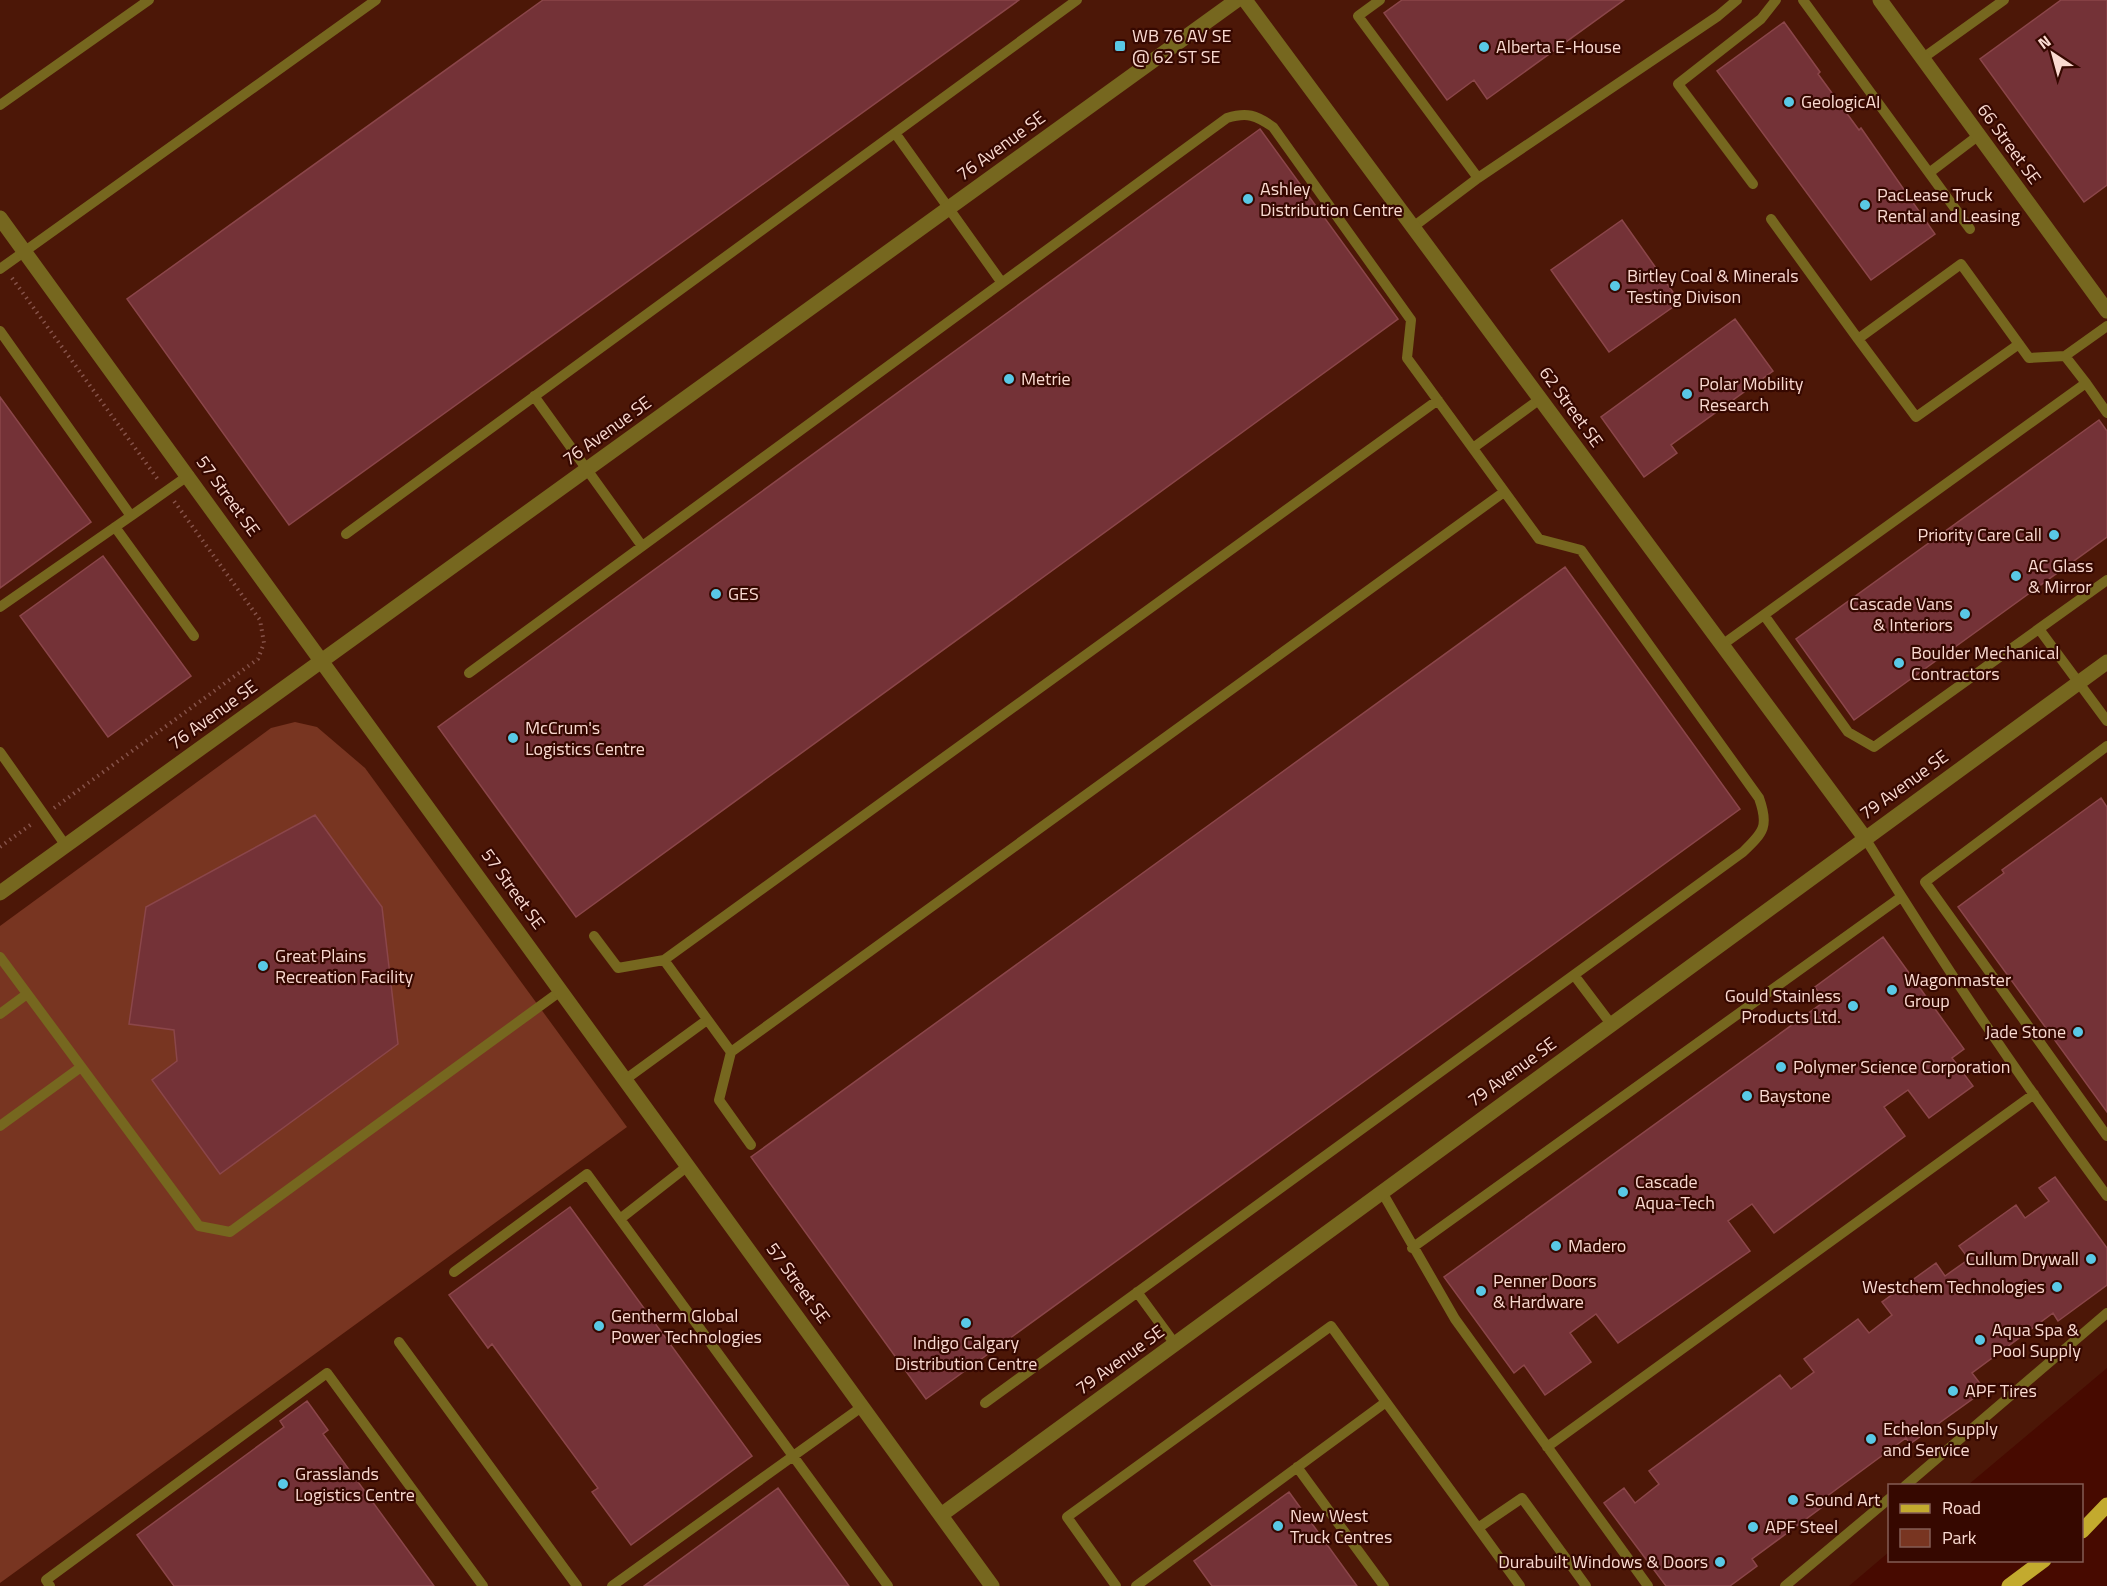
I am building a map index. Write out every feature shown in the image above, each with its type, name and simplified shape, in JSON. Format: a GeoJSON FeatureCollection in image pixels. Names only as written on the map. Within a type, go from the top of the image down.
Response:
{"type":"FeatureCollection","features":[{"type":"Feature","properties":{"kind":"main road"},"geometry":{"type":"LineString","coordinates":[[2083,1531],[2107,1505]]}},
{"type":"Feature","properties":{"kind":"main road"},"geometry":{"type":"LineString","coordinates":[[2083,1531],[2107,1514]]}},
{"type":"Feature","properties":{"kind":"main road"},"geometry":{"type":"LineString","coordinates":[[2008,1586],[2040,1562]]}},
{"type":"Feature","properties":{"kind":"street","name":"76 Avenue SE"},"geometry":{"type":"LineString","coordinates":[[0,893],[1237,0]]}},
{"type":"Feature","properties":{"kind":"street","name":"62 Street SE"},"geometry":{"type":"LineString","coordinates":[[1245,0],[1865,838]]}},
{"type":"Feature","properties":{"kind":"street","name":"66 Street SE"},"geometry":{"type":"LineString","coordinates":[[1880,0],[2107,311]]}},
{"type":"Feature","properties":{"kind":"street","name":"57 Street SE"},"geometry":{"type":"LineString","coordinates":[[0,218],[189,475],[992,1586]]}},
{"type":"Feature","properties":{"kind":"street","name":"79 Avenue SE"},"geometry":{"type":"LineString","coordinates":[[941,1515],[2107,662]]}},
{"type":"Feature","properties":{"kind":"lane"},"geometry":{"type":"LineString","coordinates":[[0,105],[149,0]]}},
{"type":"Feature","properties":{"kind":"lane"},"geometry":{"type":"LineString","coordinates":[[0,269],[376,0]]}},
{"type":"Feature","properties":{"kind":"lane"},"geometry":{"type":"LineString","coordinates":[[346,534],[1077,0]]}},
{"type":"Feature","properties":{"kind":"lane"},"geometry":{"type":"LineString","coordinates":[[1380,0],[1358,16],[1478,178]]}},
{"type":"Feature","properties":{"kind":"lane"},"geometry":{"type":"LineString","coordinates":[[1413,226],[1478,178],[1718,16],[1737,0]]}},
{"type":"Feature","properties":{"kind":"lane"},"geometry":{"type":"LineString","coordinates":[[1753,184],[1678,84],[1761,19],[1776,0]]}},
{"type":"Feature","properties":{"kind":"lane"},"geometry":{"type":"LineString","coordinates":[[1803,0],[1970,229]]}},
{"type":"Feature","properties":{"kind":"lane"},"geometry":{"type":"LineString","coordinates":[[1923,58],[2004,0]]}},
{"type":"Feature","properties":{"kind":"lane"},"geometry":{"type":"LineString","coordinates":[[469,673],[1227,118],[1243,114],[1257,116],[1273,127],[1411,320],[1407,358],[1539,539],[1581,550],[1759,798],[1766,817],[1760,835],[1743,852],[985,1403]]}},
{"type":"Feature","properties":{"kind":"lane"},"geometry":{"type":"LineString","coordinates":[[895,133],[927,174],[948,209],[1002,283]]}},
{"type":"Feature","properties":{"kind":"lane"},"geometry":{"type":"LineString","coordinates":[[1929,173],[1979,135]]}},
{"type":"Feature","properties":{"kind":"lane"},"geometry":{"type":"LineString","coordinates":[[1771,219],[1916,417],[2019,344]]}},
{"type":"Feature","properties":{"kind":"lane"},"geometry":{"type":"LineString","coordinates":[[1858,339],[1961,264],[2029,358],[2065,356],[2107,326]]}},
{"type":"Feature","properties":{"kind":"lane"},"geometry":{"type":"LineString","coordinates":[[0,331],[131,516]]}},
{"type":"Feature","properties":{"kind":"lane"},"geometry":{"type":"LineString","coordinates":[[2065,356],[2107,413]]}},
{"type":"Feature","properties":{"kind":"lane"},"geometry":{"type":"LineString","coordinates":[[1722,645],[2086,383]]}},
{"type":"Feature","properties":{"kind":"lane"},"geometry":{"type":"LineString","coordinates":[[534,396],[642,546]]}},
{"type":"Feature","properties":{"kind":"lane"},"geometry":{"type":"LineString","coordinates":[[1473,448],[1540,399]]}},
{"type":"Feature","properties":{"kind":"lane"},"geometry":{"type":"LineString","coordinates":[[594,936],[618,968],[664,960],[1438,400]]}},
{"type":"Feature","properties":{"kind":"lane"},"geometry":{"type":"LineString","coordinates":[[0,608],[189,475]]}},
{"type":"Feature","properties":{"kind":"lane"},"geometry":{"type":"LineString","coordinates":[[751,1145],[719,1100],[730,1052],[1504,492]]}},
{"type":"Feature","properties":{"kind":"lane"},"geometry":{"type":"LineString","coordinates":[[115,527],[194,636]]}},
{"type":"Feature","properties":{"kind":"lane"},"geometry":{"type":"LineString","coordinates":[[1764,615],[1848,732],[1874,747],[2107,580]]}},
{"type":"Feature","properties":{"kind":"lane"},"geometry":{"type":"LineString","coordinates":[[2039,628],[2107,722]]}},
{"type":"Feature","properties":{"kind":"lane"},"geometry":{"type":"LineString","coordinates":[[2107,746],[1924,882],[2107,1136]]}},
{"type":"Feature","properties":{"kind":"lane"},"geometry":{"type":"LineString","coordinates":[[0,752],[66,846]]}},
{"type":"Feature","properties":{"kind":"lane"},"geometry":{"type":"LineString","coordinates":[[1865,838],[1901,897],[2034,1094],[2107,1196]]}},
{"type":"Feature","properties":{"kind":"lane"},"geometry":{"type":"LineString","coordinates":[[1412,1248],[1901,897]]}},
{"type":"Feature","properties":{"kind":"lane"},"geometry":{"type":"LineString","coordinates":[[0,957],[199,1226],[230,1232],[562,990]]}},
{"type":"Feature","properties":{"kind":"lane"},"geometry":{"type":"LineString","coordinates":[[664,960],[730,1052]]}},
{"type":"Feature","properties":{"kind":"lane"},"geometry":{"type":"LineString","coordinates":[[1574,975],[1611,1024]]}},
{"type":"Feature","properties":{"kind":"lane"},"geometry":{"type":"LineString","coordinates":[[0,1014],[27,994]]}},
{"type":"Feature","properties":{"kind":"lane"},"geometry":{"type":"LineString","coordinates":[[626,1079],[707,1020]]}},
{"type":"Feature","properties":{"kind":"lane"},"geometry":{"type":"LineString","coordinates":[[0,1126],[81,1067]]}},
{"type":"Feature","properties":{"kind":"lane"},"geometry":{"type":"LineString","coordinates":[[1547,1447],[2034,1094]]}},
{"type":"Feature","properties":{"kind":"lane"},"geometry":{"type":"LineString","coordinates":[[620,1219],[688,1165]]}},
{"type":"Feature","properties":{"kind":"lane"},"geometry":{"type":"LineString","coordinates":[[454,1272],[587,1174],[888,1586]]}},
{"type":"Feature","properties":{"kind":"lane"},"geometry":{"type":"LineString","coordinates":[[1382,1192],[1412,1248],[1455,1319],[1648,1586]]}},
{"type":"Feature","properties":{"kind":"lane"},"geometry":{"type":"LineString","coordinates":[[1137,1292],[1175,1344]]}},
{"type":"Feature","properties":{"kind":"lane"},"geometry":{"type":"LineString","coordinates":[[1906,1484],[2107,1312]]}},
{"type":"Feature","properties":{"kind":"lane"},"geometry":{"type":"LineString","coordinates":[[1116,1586],[1067,1517],[1331,1326],[1520,1586]]}},
{"type":"Feature","properties":{"kind":"lane"},"geometry":{"type":"LineString","coordinates":[[399,1342],[577,1586]]}},
{"type":"Feature","properties":{"kind":"lane"},"geometry":{"type":"LineString","coordinates":[[50,1586],[45,1580],[327,1373],[483,1586]]}},
{"type":"Feature","properties":{"kind":"lane"},"geometry":{"type":"LineString","coordinates":[[1136,1586],[1386,1402]]}},
{"type":"Feature","properties":{"kind":"lane"},"geometry":{"type":"LineString","coordinates":[[612,1586],[863,1406]]}},
{"type":"Feature","properties":{"kind":"lane"},"geometry":{"type":"LineString","coordinates":[[1298,1467],[1384,1586]]}},
{"type":"Feature","properties":{"kind":"lane"},"geometry":{"type":"LineString","coordinates":[[1478,1528],[1522,1498],[1586,1586]]}},
{"type":"Feature","properties":{"kind":"lane"},"geometry":{"type":"LineString","coordinates":[[1785,1586],[1888,1500]]}},
{"type":"Feature","properties":{"kind":"shaded area"},"geometry":{"type":"Polygon","coordinates":[[[0,0],[2107,0],[2107,1368],[1969,1484],[1888,1484],[1888,1553],[1849,1586],[0,1586],[0,0]]]}},
{"type":"Feature","properties":{"kind":"green space"},"geometry":{"type":"Polygon","coordinates":[[[295,722],[317,727],[365,768],[627,1127],[0,1583],[0,926],[271,728],[295,722]]]}},
{"type":"Feature","properties":{"kind":"building"},"geometry":{"type":"Polygon","coordinates":[[[543,0],[1019,0],[289,525],[127,299],[543,0]]]}},
{"type":"Feature","properties":{"kind":"building","name":"Alberta E-House"},"geometry":{"type":"Polygon","coordinates":[[[1402,0],[1624,0],[1487,99],[1474,80],[1447,100],[1384,13],[1402,0]]]}},
{"type":"Feature","properties":{"kind":"building"},"geometry":{"type":"Polygon","coordinates":[[[2061,0],[2107,0],[2107,185],[2084,202],[1980,59],[2061,0]]]}},
{"type":"Feature","properties":{"kind":"building"},"geometry":{"type":"Polygon","coordinates":[[[1784,22],[1820,72],[1818,74],[1859,130],[1861,128],[1935,234],[1871,280],[1717,71],[1784,22]]]}},
{"type":"Feature","properties":{"kind":"building"},"geometry":{"type":"Polygon","coordinates":[[[1260,129],[1398,319],[576,917],[438,727],[1260,129]]]}},
{"type":"Feature","properties":{"kind":"building","name":"Birtley Coal & Minerals Testing Divison"},"geometry":{"type":"Polygon","coordinates":[[[1622,220],[1680,302],[1609,352],[1551,270],[1622,220]]]}},
{"type":"Feature","properties":{"kind":"building","name":"Polar Mobility Research"},"geometry":{"type":"Polygon","coordinates":[[[1735,319],[1773,371],[1671,445],[1677,453],[1644,477],[1601,417],[1735,319]]]}},
{"type":"Feature","properties":{"kind":"building"},"geometry":{"type":"Polygon","coordinates":[[[0,397],[91,522],[0,588],[0,397]]]}},
{"type":"Feature","properties":{"kind":"building"},"geometry":{"type":"Polygon","coordinates":[[[2099,420],[2107,431],[2107,537],[1854,720],[1796,639],[2099,420]]]}},
{"type":"Feature","properties":{"kind":"building"},"geometry":{"type":"Polygon","coordinates":[[[103,556],[191,676],[108,737],[20,616],[103,556]]]}},
{"type":"Feature","properties":{"kind":"building"},"geometry":{"type":"Polygon","coordinates":[[[1565,567],[1740,809],[926,1399],[751,1157],[1565,567]]]}},
{"type":"Feature","properties":{"kind":"building","name":"Jade Stone"},"geometry":{"type":"Polygon","coordinates":[[[2101,798],[2107,807],[2107,1112],[1958,907],[2004,873],[2002,870],[2101,798]]]}},
{"type":"Feature","properties":{"kind":"building","name":"Great Plains Recreation Facility"},"geometry":{"type":"Polygon","coordinates":[[[315,815],[382,907],[398,1044],[220,1174],[152,1080],[177,1061],[174,1030],[129,1024],[146,907],[315,815]]]}},
{"type":"Feature","properties":{"kind":"building"},"geometry":{"type":"Polygon","coordinates":[[[1883,937],[1964,1049],[1952,1058],[1973,1086],[1929,1118],[1908,1090],[1884,1107],[1905,1136],[1774,1233],[1752,1204],[1728,1221],[1750,1251],[1618,1343],[1596,1314],[1570,1333],[1591,1362],[1545,1395],[1524,1365],[1514,1373],[1444,1277],[1825,1001],[1815,987],[1883,937]]]}},
{"type":"Feature","properties":{"kind":"building"},"geometry":{"type":"Polygon","coordinates":[[[2055,1177],[2107,1248],[2107,1285],[2058,1321],[2053,1313],[1972,1373],[1985,1390],[1910,1444],[1906,1438],[1826,1497],[1829,1502],[1752,1559],[1757,1566],[1730,1586],[1666,1586],[1604,1503],[1624,1488],[1635,1503],[1659,1484],[1649,1471],[1780,1375],[1791,1389],[1814,1372],[1804,1359],[1858,1319],[1869,1333],[1892,1315],[1882,1302],[1936,1263],[1945,1276],[1969,1259],[1959,1246],[2016,1205],[2025,1218],[2049,1201],[2039,1188],[2055,1177]]]}},
{"type":"Feature","properties":{"kind":"building"},"geometry":{"type":"Polygon","coordinates":[[[570,1207],[752,1456],[631,1545],[592,1492],[598,1488],[492,1344],[488,1348],[449,1295],[570,1207]]]}},
{"type":"Feature","properties":{"kind":"building","name":"Grasslands Logistics Centre"},"geometry":{"type":"Polygon","coordinates":[[[307,1401],[328,1430],[323,1434],[434,1586],[174,1586],[137,1535],[284,1427],[280,1421],[307,1401]]]}},
{"type":"Feature","properties":{"kind":"building"},"geometry":{"type":"Polygon","coordinates":[[[778,1488],[849,1586],[644,1586],[778,1488]]]}},
{"type":"Feature","properties":{"kind":"building","name":"New West Truck Centres"},"geometry":{"type":"Polygon","coordinates":[[[1289,1492],[1357,1586],[1212,1586],[1194,1561],[1289,1492]]]}},
{"type":"Feature","properties":{"kind":"place","name":"WB 76 AV SE @ 62 ST SE"},"geometry":{"type":"Point","coordinates":[1120,46]}},
{"type":"Feature","properties":{"kind":"place","name":"Alberta E-House"},"geometry":{"type":"Point","coordinates":[1484,47]}},
{"type":"Feature","properties":{"kind":"place","name":"GeologicAI"},"geometry":{"type":"Point","coordinates":[1789,102]}},
{"type":"Feature","properties":{"kind":"place","name":"Ashley Distribution Centre"},"geometry":{"type":"Point","coordinates":[1248,199]}},
{"type":"Feature","properties":{"kind":"place","name":"PacLease Truck Rental and Leasing"},"geometry":{"type":"Point","coordinates":[1865,205]}},
{"type":"Feature","properties":{"kind":"place","name":"Birtley Coal & Minerals Testing Divison"},"geometry":{"type":"Point","coordinates":[1615,286]}},
{"type":"Feature","properties":{"kind":"place","name":"Metrie"},"geometry":{"type":"Point","coordinates":[1009,379]}},
{"type":"Feature","properties":{"kind":"place","name":"Polar Mobility Research"},"geometry":{"type":"Point","coordinates":[1687,394]}},
{"type":"Feature","properties":{"kind":"place","name":"Priority Care Call"},"geometry":{"type":"Point","coordinates":[2054,535]}},
{"type":"Feature","properties":{"kind":"place","name":"AC Glass & Mirror"},"geometry":{"type":"Point","coordinates":[2016,576]}},
{"type":"Feature","properties":{"kind":"place","name":"GES"},"geometry":{"type":"Point","coordinates":[716,594]}},
{"type":"Feature","properties":{"kind":"place","name":"Cascade Vans & Interiors"},"geometry":{"type":"Point","coordinates":[1965,614]}},
{"type":"Feature","properties":{"kind":"place","name":"Boulder Mechanical Contractors"},"geometry":{"type":"Point","coordinates":[1899,663]}},
{"type":"Feature","properties":{"kind":"place","name":"McCrum's Logistics Centre"},"geometry":{"type":"Point","coordinates":[513,738]}},
{"type":"Feature","properties":{"kind":"place","name":"Great Plains Recreation Facility"},"geometry":{"type":"Point","coordinates":[263,966]}},
{"type":"Feature","properties":{"kind":"place","name":"Wagonmaster Group"},"geometry":{"type":"Point","coordinates":[1892,990]}},
{"type":"Feature","properties":{"kind":"place","name":"Gould Stainless Products Ltd."},"geometry":{"type":"Point","coordinates":[1853,1006]}},
{"type":"Feature","properties":{"kind":"place","name":"Jade Stone"},"geometry":{"type":"Point","coordinates":[2078,1032]}},
{"type":"Feature","properties":{"kind":"place","name":"Polymer Science Corporation"},"geometry":{"type":"Point","coordinates":[1781,1067]}},
{"type":"Feature","properties":{"kind":"place","name":"Baystone"},"geometry":{"type":"Point","coordinates":[1747,1096]}},
{"type":"Feature","properties":{"kind":"place","name":"Cascade Aqua-Tech"},"geometry":{"type":"Point","coordinates":[1623,1192]}},
{"type":"Feature","properties":{"kind":"place","name":"Madero"},"geometry":{"type":"Point","coordinates":[1556,1246]}},
{"type":"Feature","properties":{"kind":"place","name":"Cullum Drywall"},"geometry":{"type":"Point","coordinates":[2091,1259]}},
{"type":"Feature","properties":{"kind":"place","name":"Westchem Technologies"},"geometry":{"type":"Point","coordinates":[2057,1287]}},
{"type":"Feature","properties":{"kind":"place","name":"Penner Doors & Hardware"},"geometry":{"type":"Point","coordinates":[1481,1291]}},
{"type":"Feature","properties":{"kind":"place","name":"Indigo Calgary Distribution Centre"},"geometry":{"type":"Point","coordinates":[966,1323]}},
{"type":"Feature","properties":{"kind":"place","name":"Gentherm Global Power Technologies"},"geometry":{"type":"Point","coordinates":[599,1326]}},
{"type":"Feature","properties":{"kind":"place","name":"Aqua Spa & Pool Supply"},"geometry":{"type":"Point","coordinates":[1980,1340]}},
{"type":"Feature","properties":{"kind":"place","name":"APF Tires"},"geometry":{"type":"Point","coordinates":[1953,1391]}},
{"type":"Feature","properties":{"kind":"place","name":"Echelon Supply and Service"},"geometry":{"type":"Point","coordinates":[1871,1439]}},
{"type":"Feature","properties":{"kind":"place","name":"Grasslands Logistics Centre"},"geometry":{"type":"Point","coordinates":[283,1484]}},
{"type":"Feature","properties":{"kind":"place","name":"Sound Art"},"geometry":{"type":"Point","coordinates":[1793,1500]}},
{"type":"Feature","properties":{"kind":"place","name":"New West Truck Centres"},"geometry":{"type":"Point","coordinates":[1278,1526]}},
{"type":"Feature","properties":{"kind":"place","name":"APF Steel"},"geometry":{"type":"Point","coordinates":[1753,1527]}},
{"type":"Feature","properties":{"kind":"place","name":"Durabuilt Windows & Doors"},"geometry":{"type":"Point","coordinates":[1720,1562]}}]}
